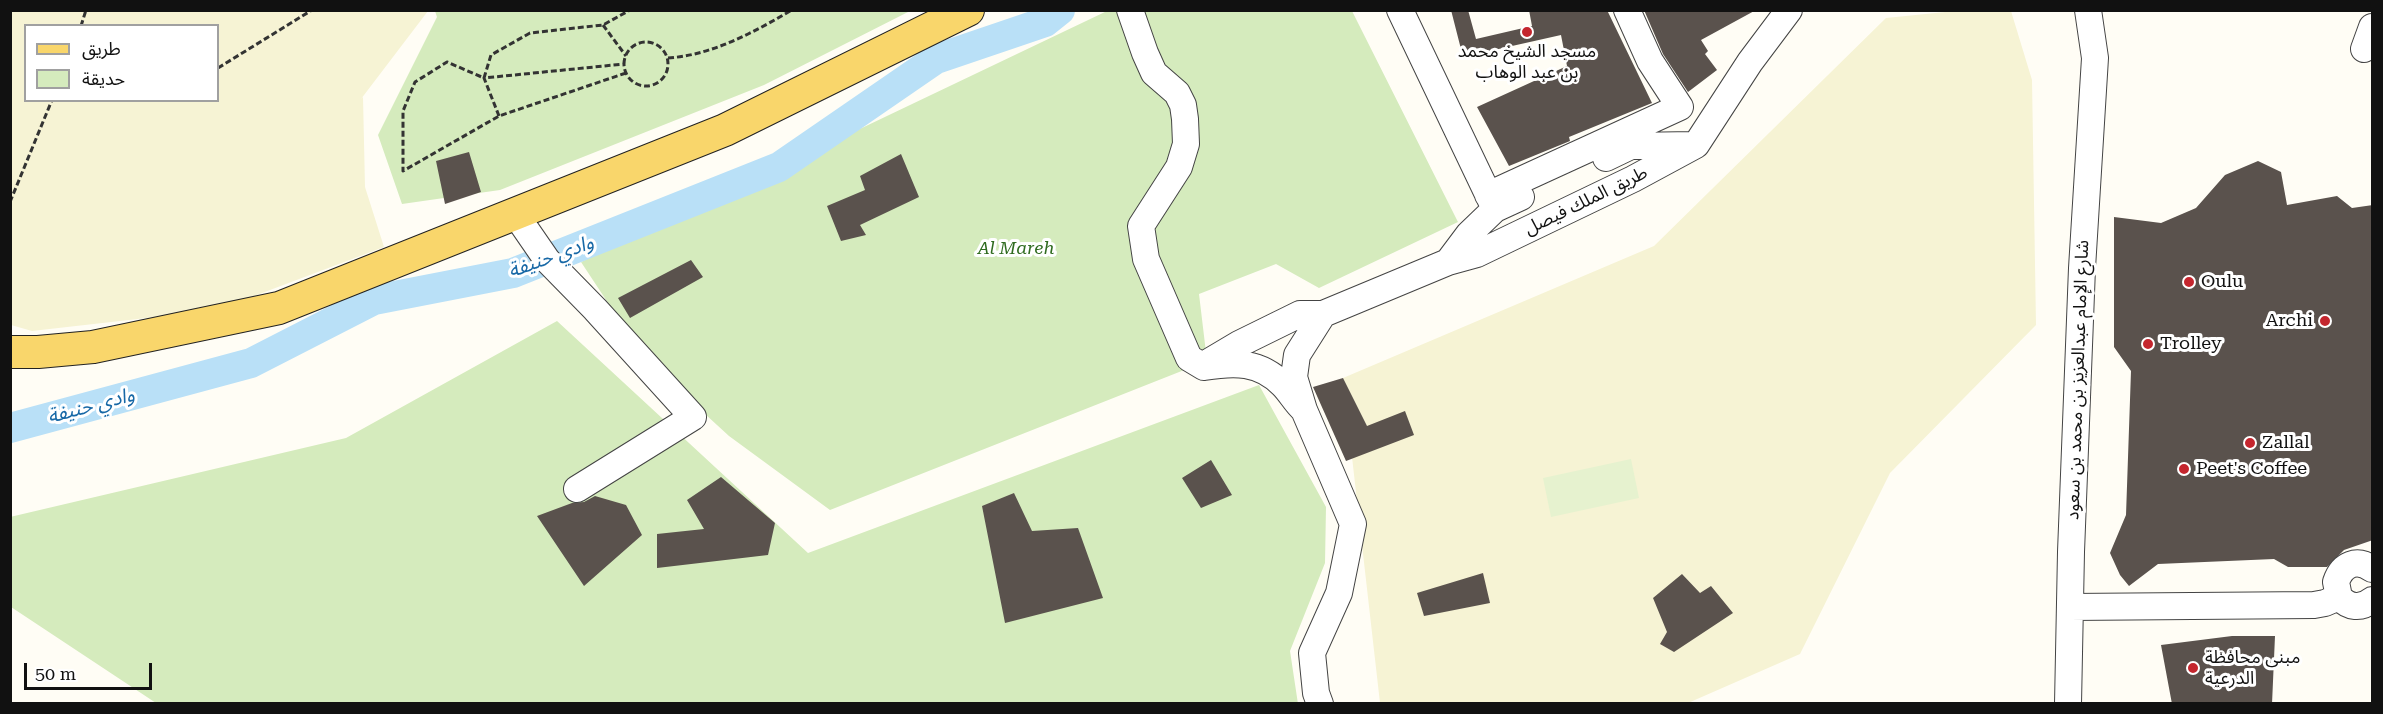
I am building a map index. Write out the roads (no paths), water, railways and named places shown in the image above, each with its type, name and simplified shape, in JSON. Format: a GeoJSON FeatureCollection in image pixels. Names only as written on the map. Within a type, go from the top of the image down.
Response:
{"type":"FeatureCollection","features":[{"type":"Feature","properties":{"kind":"main road"},"geometry":{"type":"LineString","coordinates":[[10,352],[93,347],[279,308],[725,130],[968,10]]}},
{"type":"Feature","properties":{"kind":"street"},"geometry":{"type":"LineString","coordinates":[[1130,10],[1154,73],[1177,93],[1183,105],[1186,144],[1179,167],[1141,226],[1146,259],[1189,358],[1204,368],[1227,363],[1243,364],[1269,372],[1304,410]]}},
{"type":"Feature","properties":{"kind":"street"},"geometry":{"type":"LineString","coordinates":[[1400,10],[1492,202]]}},
{"type":"Feature","properties":{"kind":"street"},"geometry":{"type":"LineString","coordinates":[[1448,262],[1492,202],[1680,108],[1650,61],[1627,10]]}},
{"type":"Feature","properties":{"kind":"street","name":"طريق الملك فيصل"},"geometry":{"type":"LineString","coordinates":[[1189,358],[1208,363],[1239,344],[1300,314],[1323,315],[1448,262],[1487,249],[1633,179],[1696,145],[1750,62],[1789,10]]}},
{"type":"Feature","properties":{"kind":"street"},"geometry":{"type":"LineString","coordinates":[[2088,10],[2095,58]]}},
{"type":"Feature","properties":{"kind":"street"},"geometry":{"type":"LineString","coordinates":[[2095,58],[2106,42],[2109,10]]}},
{"type":"Feature","properties":{"kind":"street","name":"شارع الإمام عبدالعزيز بن محمد بن سعود"},"geometry":{"type":"LineString","coordinates":[[2068,704],[2082,268],[2095,58]]}},
{"type":"Feature","properties":{"kind":"street"},"geometry":{"type":"LineString","coordinates":[[1492,202],[1631,146],[1696,145]]}},
{"type":"Feature","properties":{"kind":"street"},"geometry":{"type":"LineString","coordinates":[[516,215],[547,260],[693,417],[578,489]]}},
{"type":"Feature","properties":{"kind":"street"},"geometry":{"type":"LineString","coordinates":[[1320,704],[1316,693],[1312,653],[1339,593],[1353,524],[1304,410],[1294,376],[1297,356],[1323,315]]}},
{"type":"Feature","properties":{"kind":"street"},"geometry":{"type":"LineString","coordinates":[[2370,565],[2357,563],[2343,568],[2336,582],[2339,597],[2344,602],[2357,607],[2373,600]]}},
{"type":"Feature","properties":{"kind":"street"},"geometry":{"type":"LineString","coordinates":[[2070,607],[2314,605],[2339,597]]}},
{"type":"Feature","properties":{"kind":"waterway","name":"وادي حنيفة"},"geometry":{"type":"LineString","coordinates":[[10,428],[251,363],[374,300],[513,273],[779,167],[936,59],[1045,22],[1060,10]]}},
{"type":"Feature","properties":{"kind":"place","name":"مسجد الشيخ محمد بن عبد الوهاب"},"geometry":{"type":"Point","coordinates":[1527,32]}},
{"type":"Feature","properties":{"kind":"place","name":"Oulu"},"geometry":{"type":"Point","coordinates":[2189,282]}},
{"type":"Feature","properties":{"kind":"place","name":"Archi"},"geometry":{"type":"Point","coordinates":[2325,321]}},
{"type":"Feature","properties":{"kind":"place","name":"Trolley"},"geometry":{"type":"Point","coordinates":[2148,344]}},
{"type":"Feature","properties":{"kind":"place","name":"Zallal"},"geometry":{"type":"Point","coordinates":[2250,443]}},
{"type":"Feature","properties":{"kind":"place","name":"Peet's Coffee"},"geometry":{"type":"Point","coordinates":[2184,469]}},
{"type":"Feature","properties":{"kind":"place","name":"مبنى محافظة الدرعية"},"geometry":{"type":"Point","coordinates":[2193,668]}},
{"type":"Feature","properties":{"kind":"park label","name":"Al Mareh"},"geometry":{"type":"Point","coordinates":[1016,249]}}]}
